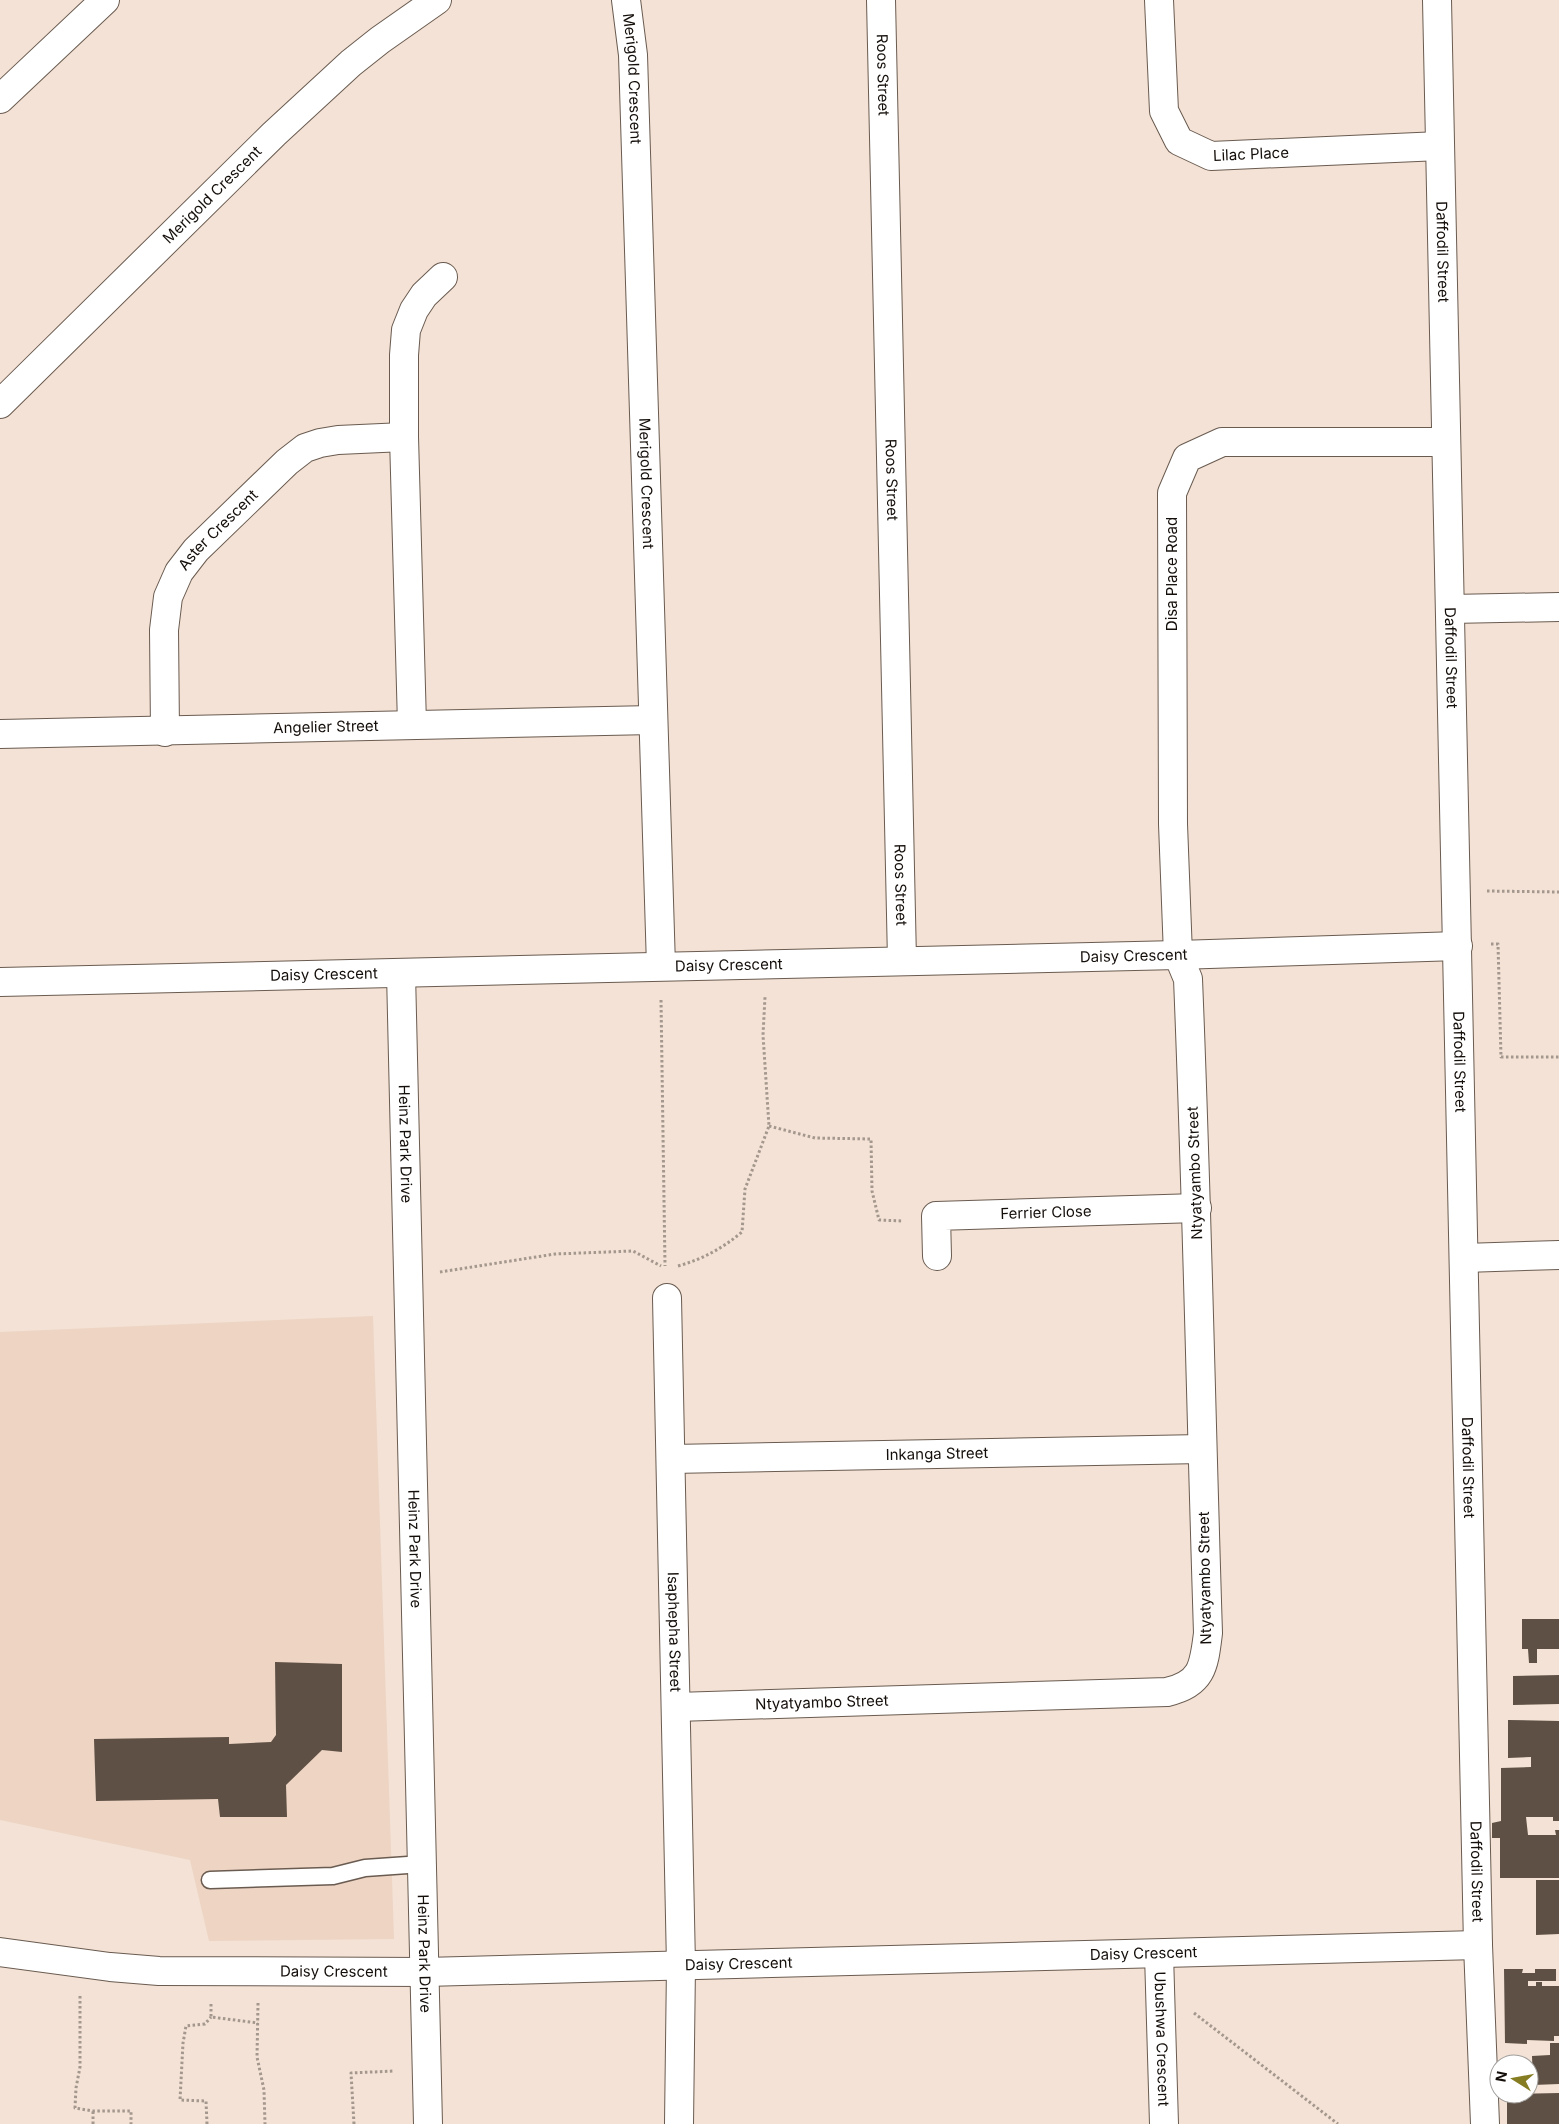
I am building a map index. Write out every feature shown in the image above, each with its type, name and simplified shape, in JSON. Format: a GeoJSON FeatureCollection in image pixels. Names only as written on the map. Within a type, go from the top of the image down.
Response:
{"type":"FeatureCollection","features":[{"type":"Feature","properties":{"kind":"street"},"geometry":{"type":"LineString","coordinates":[[0,99],[105,0]]}},
{"type":"Feature","properties":{"kind":"street","name":"Merigold Crescent"},"geometry":{"type":"LineString","coordinates":[[0,404],[274,134],[346,68],[380,40],[437,0]]}},
{"type":"Feature","properties":{"kind":"street","name":"Merigold Crescent"},"geometry":{"type":"LineString","coordinates":[[626,0],[633,55],[661,966]]}},
{"type":"Feature","properties":{"kind":"street","name":"Roos Street"},"geometry":{"type":"LineString","coordinates":[[881,0],[902,960]]}},
{"type":"Feature","properties":{"kind":"street","name":"Lilac Place"},"geometry":{"type":"LineString","coordinates":[[1158,0],[1164,111],[1179,141],[1211,156],[1440,146]]}},
{"type":"Feature","properties":{"kind":"street","name":"Daffodil Street"},"geometry":{"type":"LineString","coordinates":[[1436,0],[1457,889],[1478,1945],[1485,2124]]}},
{"type":"Feature","properties":{"kind":"street"},"geometry":{"type":"LineString","coordinates":[[412,724],[404,437],[404,355],[406,330],[414,310],[424,295],[443,278]]}},
{"type":"Feature","properties":{"kind":"street","name":"Aster Crescent"},"geometry":{"type":"LineString","coordinates":[[164,732],[164,630],[168,597],[179,572],[196,550],[287,462],[305,448],[338,440],[404,437]]}},
{"type":"Feature","properties":{"kind":"street","name":"Disa Place Road"},"geometry":{"type":"LineString","coordinates":[[1178,955],[1173,824],[1172,493],[1187,458],[1222,442],[1445,442]]}},
{"type":"Feature","properties":{"kind":"street"},"geometry":{"type":"LineString","coordinates":[[1450,609],[1559,607]]}},
{"type":"Feature","properties":{"kind":"street","name":"Angelier Street"},"geometry":{"type":"LineString","coordinates":[[0,734],[164,732],[412,724],[653,720]]}},
{"type":"Feature","properties":{"kind":"street","name":"Daisy Crescent"},"geometry":{"type":"LineString","coordinates":[[0,982],[1178,955],[1458,946]]}},
{"type":"Feature","properties":{"kind":"street","name":"Ntyatyambo Street"},"geometry":{"type":"LineString","coordinates":[[676,1707],[1157,1693],[1183,1689],[1196,1677],[1205,1662],[1208,1633],[1197,1208],[1188,979],[1178,955]]}},
{"type":"Feature","properties":{"kind":"street","name":"Heinz Park Drive"},"geometry":{"type":"LineString","coordinates":[[401,974],[428,2124]]}},
{"type":"Feature","properties":{"kind":"street","name":"Ferrier Close"},"geometry":{"type":"LineString","coordinates":[[936,1216],[1197,1208]]}},
{"type":"Feature","properties":{"kind":"street"},"geometry":{"type":"LineString","coordinates":[[936,1216],[937,1256]]}},
{"type":"Feature","properties":{"kind":"street"},"geometry":{"type":"LineString","coordinates":[[1464,1258],[1559,1255]]}},
{"type":"Feature","properties":{"kind":"street","name":"Isaphepha Street"},"geometry":{"type":"LineString","coordinates":[[667,1298],[682,1965]]}},
{"type":"Feature","properties":{"kind":"street","name":"Inkanga Street"},"geometry":{"type":"LineString","coordinates":[[672,1459],[1202,1449]]}},
{"type":"Feature","properties":{"kind":"street","name":"Daisy Crescent"},"geometry":{"type":"LineString","coordinates":[[0,1952],[159,1971],[425,1972],[1478,1945]]}},
{"type":"Feature","properties":{"kind":"street","name":"Ubushwa Crescent"},"geometry":{"type":"LineString","coordinates":[[1159,1954],[1164,2124]]}},
{"type":"Feature","properties":{"kind":"street"},"geometry":{"type":"LineString","coordinates":[[679,2124],[682,1965]]}},
{"type":"Feature","properties":{"kind":"lane"},"geometry":{"type":"LineString","coordinates":[[210,1880],[333,1876],[366,1868],[422,1864]]}},
{"type":"Feature","properties":{"kind":"path"},"geometry":{"type":"LineString","coordinates":[[1457,889],[1559,892]]}},
{"type":"Feature","properties":{"kind":"path"},"geometry":{"type":"LineString","coordinates":[[1458,946],[1498,944],[1501,1057],[1559,1057]]}},
{"type":"Feature","properties":{"kind":"path"},"geometry":{"type":"LineString","coordinates":[[408,1276],[459,1270],[555,1254],[634,1251],[666,1269],[700,1260],[727,1245],[742,1232],[744,1189],[769,1126],[763,1034],[766,964]]}},
{"type":"Feature","properties":{"kind":"path"},"geometry":{"type":"LineString","coordinates":[[661,966],[666,1269]]}},
{"type":"Feature","properties":{"kind":"path"},"geometry":{"type":"LineString","coordinates":[[769,1126],[816,1138],[871,1139],[872,1191],[879,1220],[904,1222],[936,1216]]}},
{"type":"Feature","properties":{"kind":"path"},"geometry":{"type":"LineString","coordinates":[[81,1963],[80,2058],[75,2108],[93,2111],[131,2111],[131,2124]]}},
{"type":"Feature","properties":{"kind":"path"},"geometry":{"type":"LineString","coordinates":[[212,1972],[212,2017]]}},
{"type":"Feature","properties":{"kind":"path"},"geometry":{"type":"LineString","coordinates":[[259,1972],[257,2058],[264,2090],[264,2124]]}},
{"type":"Feature","properties":{"kind":"path"},"geometry":{"type":"LineString","coordinates":[[1194,2013],[1338,2124]]}},
{"type":"Feature","properties":{"kind":"path"},"geometry":{"type":"LineString","coordinates":[[207,2124],[206,2102],[180,2100],[183,2043],[186,2026],[204,2024],[212,2017],[258,2023]]}},
{"type":"Feature","properties":{"kind":"path"},"geometry":{"type":"LineString","coordinates":[[354,2124],[351,2073],[427,2068]]}},
{"type":"Feature","properties":{"kind":"path"},"geometry":{"type":"LineString","coordinates":[[93,2111],[93,2124]]}},
{"type":"Feature","properties":{"kind":"shaded area"},"geometry":{"type":"Polygon","coordinates":[[[373,1316],[394,1939],[209,1941],[190,1860],[0,1820],[0,1332],[373,1316]]]}},
{"type":"Feature","properties":{"kind":"building"},"geometry":{"type":"Polygon","coordinates":[[[1522,1619],[1559,1619],[1559,1649],[1537,1649],[1537,1663],[1529,1663],[1528,1649],[1522,1649],[1522,1619]]]}},
{"type":"Feature","properties":{"kind":"building"},"geometry":{"type":"Polygon","coordinates":[[[275,1662],[342,1664],[342,1752],[322,1750],[286,1785],[287,1817],[220,1817],[218,1799],[96,1801],[94,1739],[229,1737],[229,1744],[271,1742],[276,1735],[275,1662]]]}},
{"type":"Feature","properties":{"kind":"building"},"geometry":{"type":"Polygon","coordinates":[[[1559,1675],[1559,1704],[1513,1705],[1513,1676],[1559,1675]]]}},
{"type":"Feature","properties":{"kind":"building"},"geometry":{"type":"Polygon","coordinates":[[[1508,1720],[1559,1721],[1559,1821],[1553,1821],[1553,1817],[1526,1817],[1528,1835],[1556,1835],[1555,1830],[1559,1830],[1559,1878],[1500,1878],[1500,1838],[1492,1838],[1492,1823],[1501,1821],[1501,1768],[1531,1767],[1531,1757],[1508,1758],[1508,1720]]]}},
{"type":"Feature","properties":{"kind":"building"},"geometry":{"type":"Polygon","coordinates":[[[1536,1880],[1559,1880],[1559,1934],[1536,1935],[1536,1880]]]}},
{"type":"Feature","properties":{"kind":"building"},"geometry":{"type":"Polygon","coordinates":[[[1504,1969],[1523,1969],[1522,1973],[1535,1973],[1535,1969],[1556,1969],[1556,1981],[1528,1981],[1528,1986],[1536,1986],[1536,1982],[1542,1982],[1542,1986],[1559,1986],[1559,2036],[1554,2036],[1554,2041],[1527,2040],[1527,2044],[1505,2043],[1504,1969]]]}},
{"type":"Feature","properties":{"kind":"building"},"geometry":{"type":"Polygon","coordinates":[[[1550,2043],[1559,2043],[1559,2084],[1539,2085],[1539,2056],[1550,2055],[1550,2043]]]}},
{"type":"Feature","properties":{"kind":"building"},"geometry":{"type":"Polygon","coordinates":[[[1539,2093],[1559,2093],[1559,2124],[1507,2124],[1507,2104],[1539,2104],[1539,2093]]]}}]}
